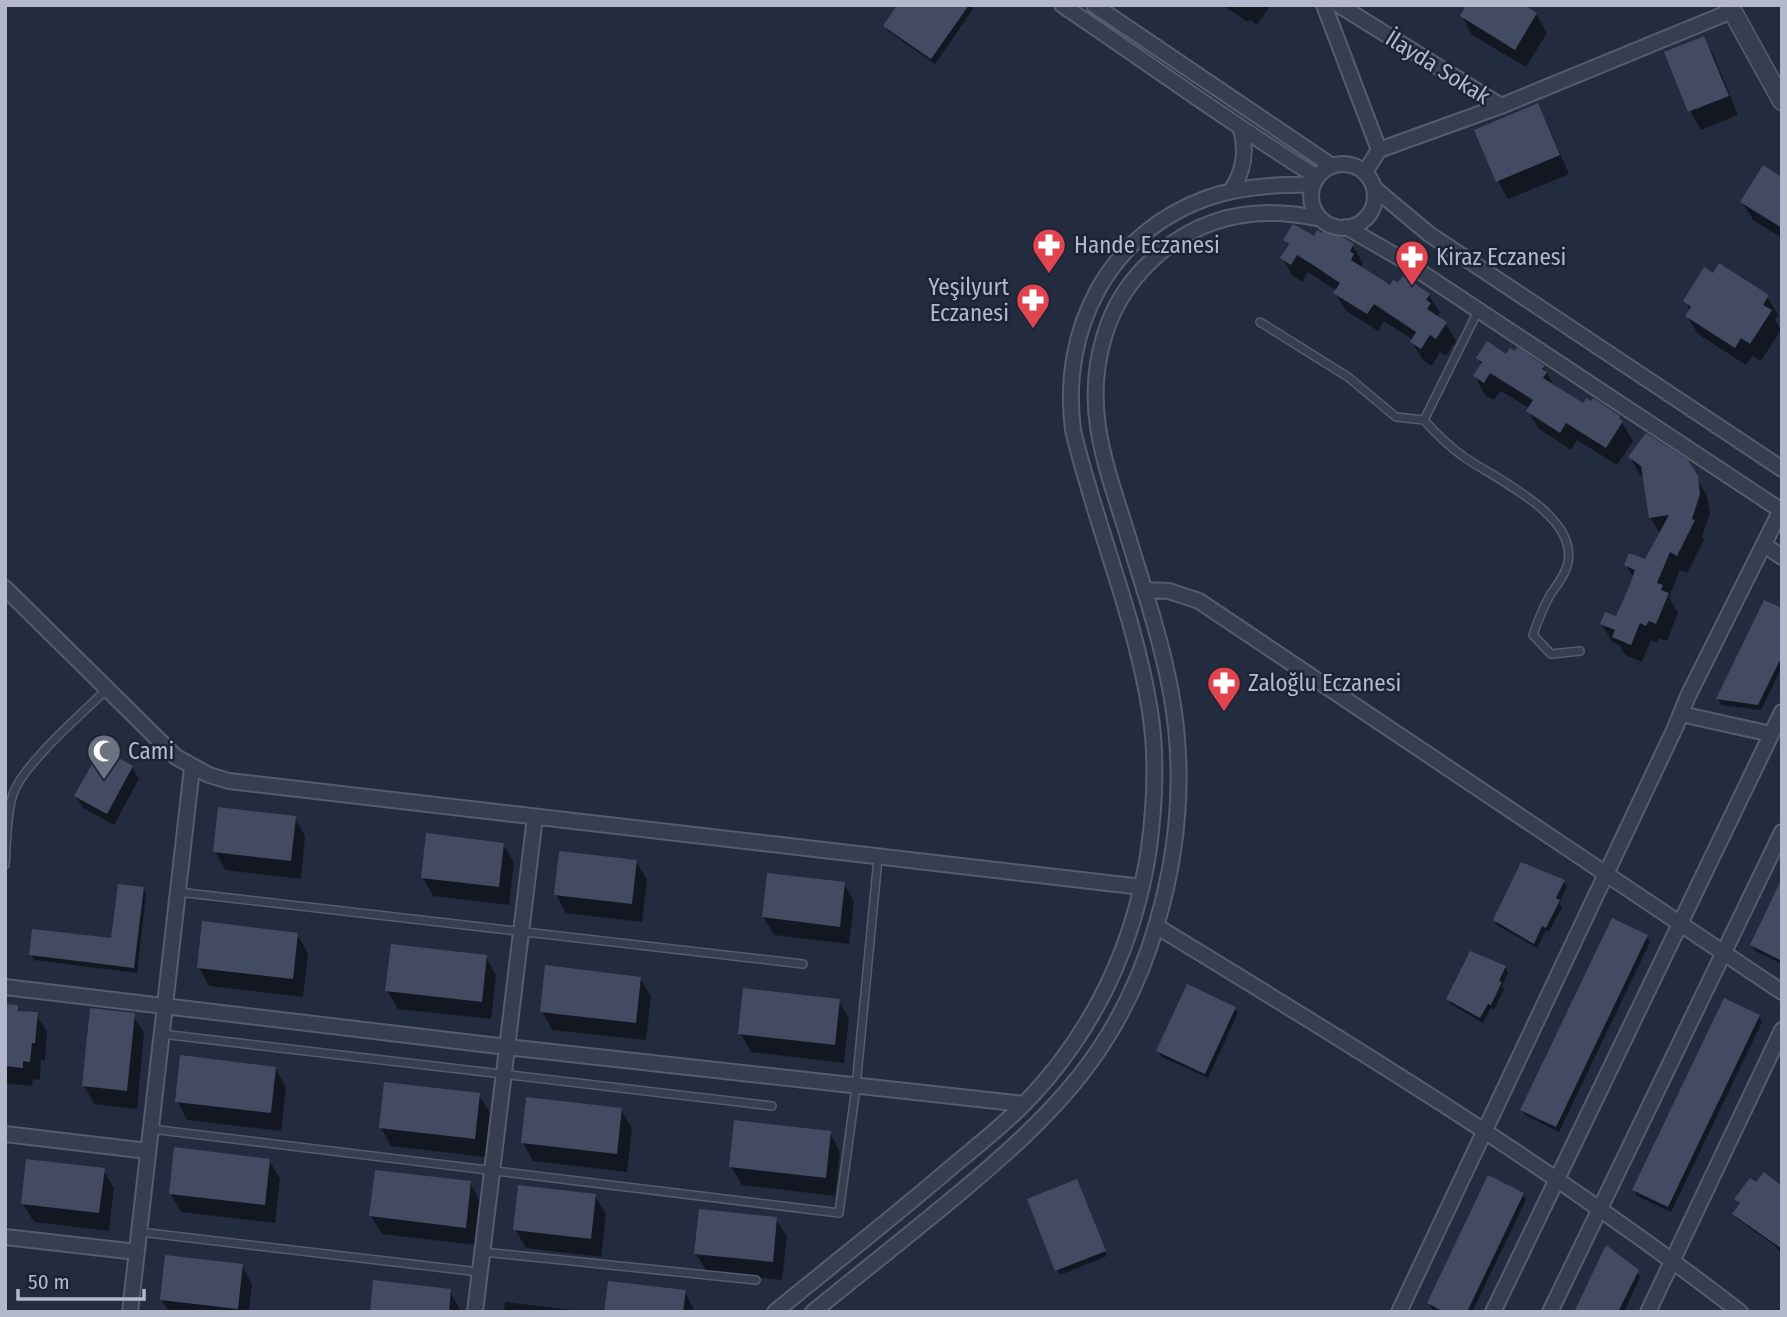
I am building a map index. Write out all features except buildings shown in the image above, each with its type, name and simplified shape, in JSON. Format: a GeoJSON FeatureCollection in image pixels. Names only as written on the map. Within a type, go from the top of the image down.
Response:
{"type":"FeatureCollection","features":[{"type":"Feature","properties":{"kind":"street"},"geometry":{"type":"LineString","coordinates":[[1062,5],[1162,72],[1315,181]]}},
{"type":"Feature","properties":{"kind":"street"},"geometry":{"type":"LineString","coordinates":[[1094,5],[1332,166]]}},
{"type":"Feature","properties":{"kind":"street"},"geometry":{"type":"LineString","coordinates":[[1324,5],[1379,150]]}},
{"type":"Feature","properties":{"kind":"street","name":"İlayda Sokak"},"geometry":{"type":"LineString","coordinates":[[1339,5],[1501,106]]}},
{"type":"Feature","properties":{"kind":"street"},"geometry":{"type":"LineString","coordinates":[[1365,173],[1379,150],[1501,106],[1730,8],[1782,101]]}},
{"type":"Feature","properties":{"kind":"street"},"geometry":{"type":"LineString","coordinates":[[1231,191],[1240,176],[1244,158],[1241,129]]}},
{"type":"Feature","properties":{"kind":"street"},"geometry":{"type":"LineString","coordinates":[[775,1312],[927,1189],[1024,1104],[1066,1055],[1102,999],[1123,951],[1142,887],[1154,801],[1151,714],[1145,679],[1073,430],[1070,391],[1072,369],[1085,315],[1102,282],[1122,256],[1148,232],[1175,213],[1207,198],[1231,191],[1315,181],[1332,166],[1349,164],[1365,173],[1374,188],[1429,233],[1782,469]]}},
{"type":"Feature","properties":{"kind":"street"},"geometry":{"type":"LineString","coordinates":[[1315,181],[1312,203],[1321,219]]}},
{"type":"Feature","properties":{"kind":"street"},"geometry":{"type":"LineString","coordinates":[[813,1312],[1010,1151],[1062,1098],[1119,1018],[1134,987],[1156,926],[1175,847],[1178,757],[1170,691],[1144,590],[1103,456],[1094,396],[1098,359],[1117,302],[1134,278],[1158,255],[1205,224],[1233,216],[1265,212],[1293,213],[1321,219],[1337,227],[1346,227],[1363,221],[1369,214],[1375,197],[1374,188]]}},
{"type":"Feature","properties":{"kind":"street"},"geometry":{"type":"LineString","coordinates":[[1346,227],[1398,257],[1781,510],[1681,714],[1399,1312]]}},
{"type":"Feature","properties":{"kind":"street"},"geometry":{"type":"LineString","coordinates":[[1763,545],[1782,557]]}},
{"type":"Feature","properties":{"kind":"street"},"geometry":{"type":"LineString","coordinates":[[5,588],[176,757],[192,768],[229,781],[1142,887]]}},
{"type":"Feature","properties":{"kind":"street"},"geometry":{"type":"LineString","coordinates":[[1144,590],[1169,591],[1199,601],[1782,992]]}},
{"type":"Feature","properties":{"kind":"street"},"geometry":{"type":"LineString","coordinates":[[1493,1312],[1782,712]]}},
{"type":"Feature","properties":{"kind":"street"},"geometry":{"type":"LineString","coordinates":[[1681,714],[1771,734]]}},
{"type":"Feature","properties":{"kind":"street"},"geometry":{"type":"LineString","coordinates":[[130,1312],[192,768]]}},
{"type":"Feature","properties":{"kind":"street"},"geometry":{"type":"LineString","coordinates":[[474,1312],[535,817]]}},
{"type":"Feature","properties":{"kind":"street"},"geometry":{"type":"LineString","coordinates":[[1550,1312],[1782,832]]}},
{"type":"Feature","properties":{"kind":"street"},"geometry":{"type":"LineString","coordinates":[[1156,926],[1282,1002],[1484,1131],[1673,1260],[1740,1312]]}},
{"type":"Feature","properties":{"kind":"street"},"geometry":{"type":"LineString","coordinates":[[5,987],[507,1047],[1024,1104]]}},
{"type":"Feature","properties":{"kind":"street"},"geometry":{"type":"LineString","coordinates":[[1648,1312],[1782,1030]]}},
{"type":"Feature","properties":{"kind":"street"},"geometry":{"type":"LineString","coordinates":[[5,1134],[148,1151]]}},
{"type":"Feature","properties":{"kind":"street"},"geometry":{"type":"LineString","coordinates":[[5,1237],[136,1252]]}},
{"type":"Feature","properties":{"kind":"lane"},"geometry":{"type":"LineString","coordinates":[[1424,420],[1479,310]]}},
{"type":"Feature","properties":{"kind":"lane"},"geometry":{"type":"LineString","coordinates":[[1260,322],[1348,377],[1396,417],[1424,420],[1434,433],[1461,455],[1521,492],[1564,532],[1569,545],[1568,564],[1545,604],[1534,635],[1551,654],[1580,651]]}},
{"type":"Feature","properties":{"kind":"lane"},"geometry":{"type":"LineString","coordinates":[[5,865],[10,808],[18,784],[31,765],[107,689]]}},
{"type":"Feature","properties":{"kind":"lane"},"geometry":{"type":"LineString","coordinates":[[150,1129],[839,1213],[856,1087],[878,858]]}},
{"type":"Feature","properties":{"kind":"lane"},"geometry":{"type":"LineString","coordinates":[[178,892],[803,964]]}},
{"type":"Feature","properties":{"kind":"lane"},"geometry":{"type":"LineString","coordinates":[[161,1034],[772,1106]]}},
{"type":"Feature","properties":{"kind":"lane"},"geometry":{"type":"LineString","coordinates":[[139,1232],[479,1272]]}},
{"type":"Feature","properties":{"kind":"lane"},"geometry":{"type":"LineString","coordinates":[[482,1252],[756,1280]]}},
{"type":"Feature","properties":{"kind":"place","name":"Hande Eczanesi"},"geometry":{"type":"Point","coordinates":[1049,275]}},
{"type":"Feature","properties":{"kind":"place","name":"Kiraz Eczanesi"},"geometry":{"type":"Point","coordinates":[1412,287]}},
{"type":"Feature","properties":{"kind":"place","name":"Yeşilyurt Eczanesi"},"geometry":{"type":"Point","coordinates":[1033,330]}},
{"type":"Feature","properties":{"kind":"place","name":"Zaloğlu Eczanesi"},"geometry":{"type":"Point","coordinates":[1224,713]}},
{"type":"Feature","properties":{"kind":"place","name":"Cami"},"geometry":{"type":"Point","coordinates":[104,781]}}]}
